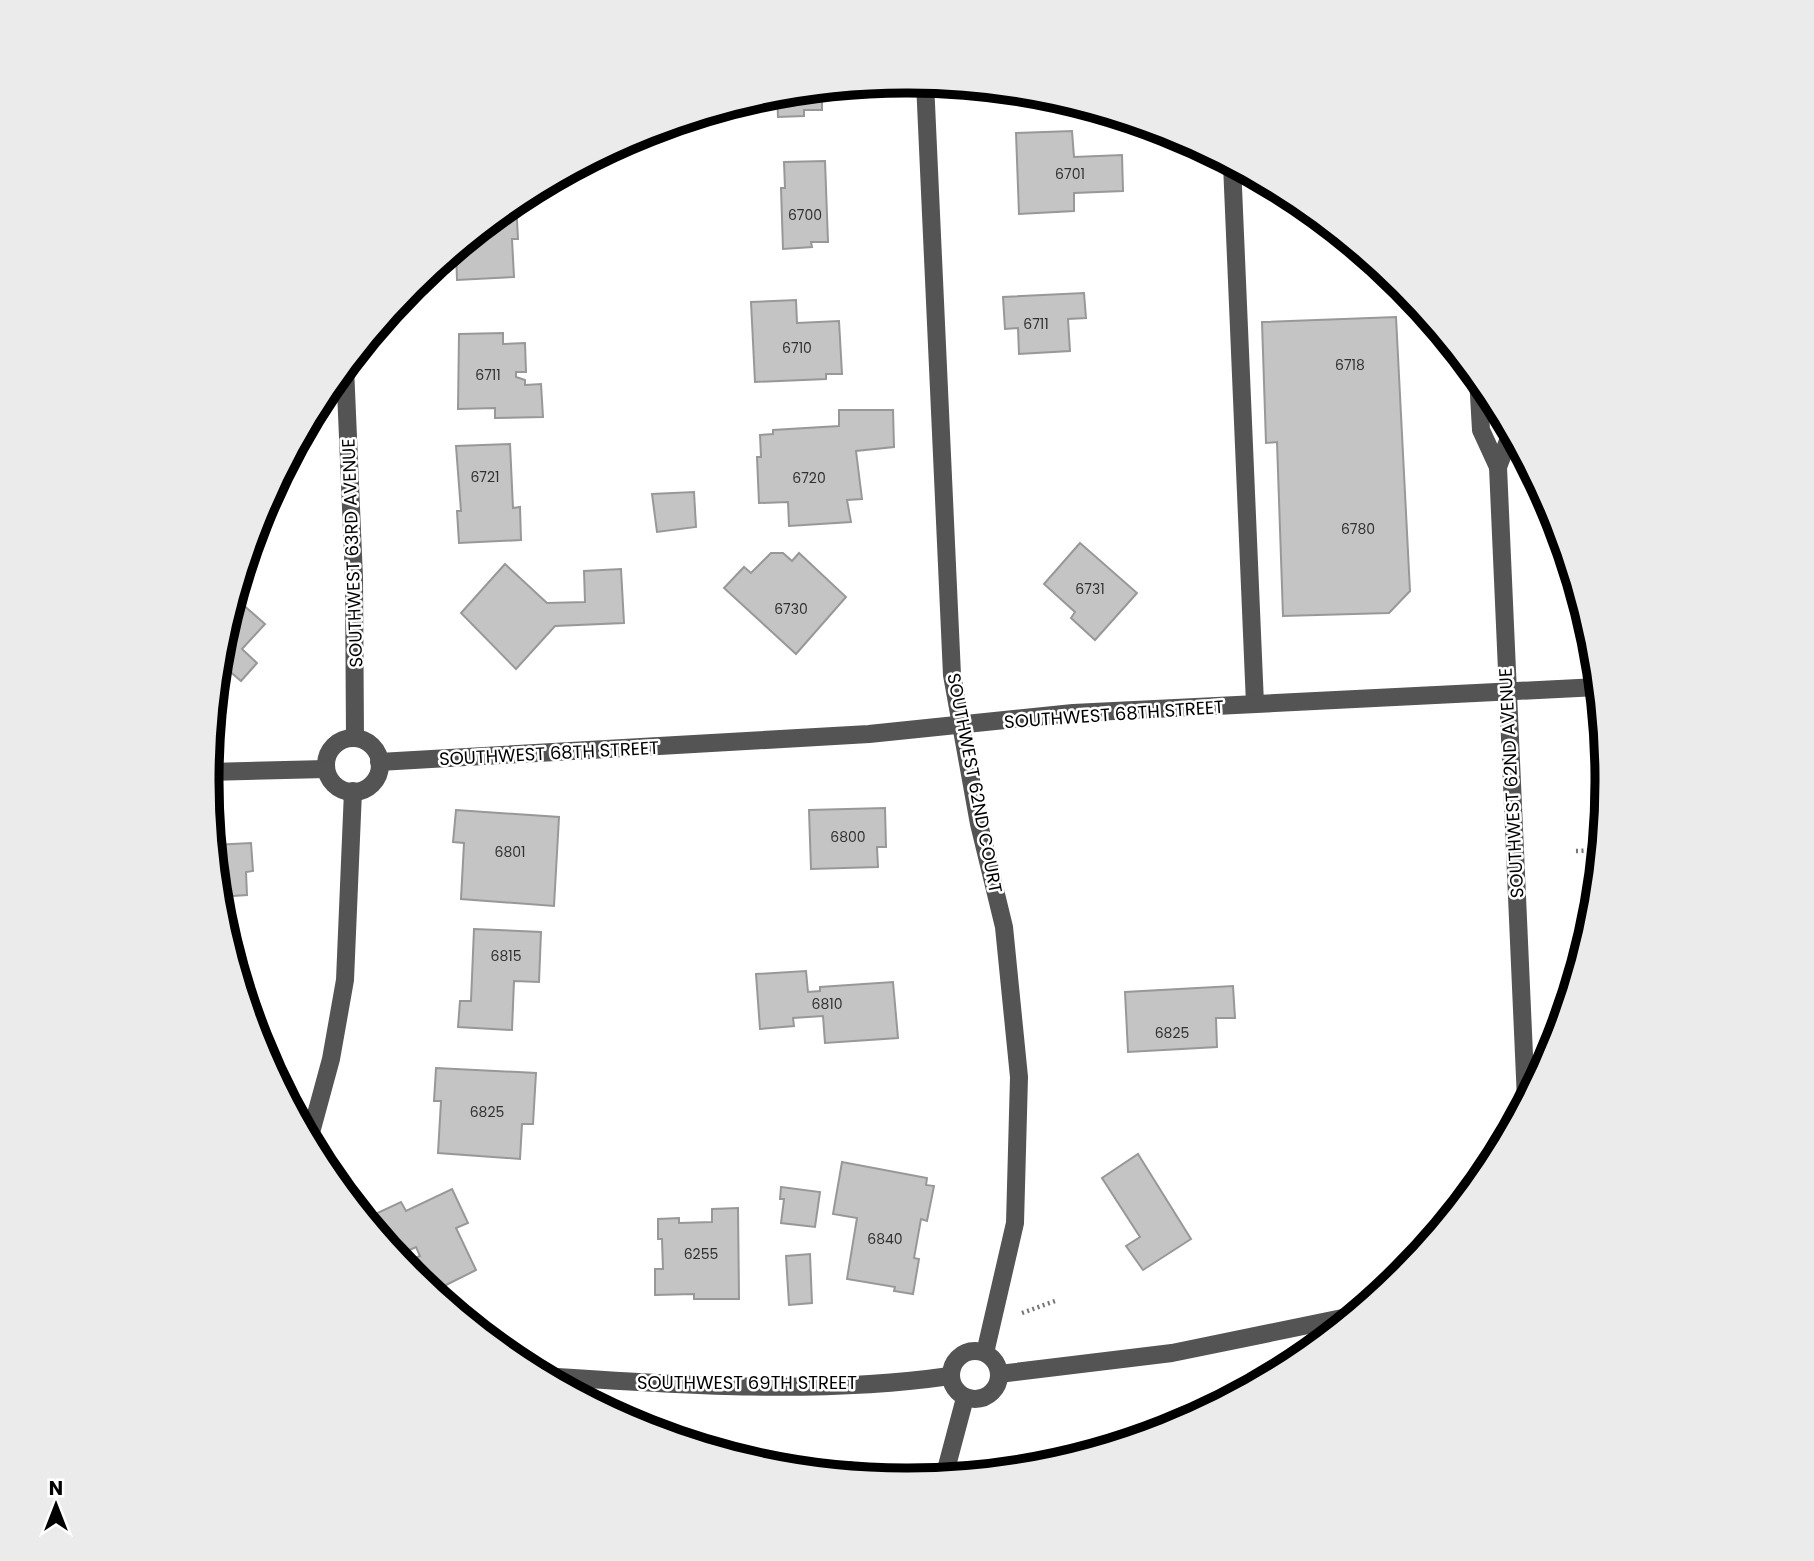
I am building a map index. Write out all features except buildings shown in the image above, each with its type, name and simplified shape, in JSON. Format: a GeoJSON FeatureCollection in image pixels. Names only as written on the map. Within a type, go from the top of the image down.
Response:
{"type":"FeatureCollection","features":[{"type":"Feature","properties":{"kind":"street","name":"SOUTHWEST 62ND COURT"},"geometry":{"type":"LineString","coordinates":[[926,93],[952,675],[979,824],[1004,927],[1020,1077],[1016,1223],[985,1353]]}},
{"type":"Feature","properties":{"kind":"street"},"geometry":{"type":"LineString","coordinates":[[1232,175],[1255,705]]}},
{"type":"Feature","properties":{"kind":"street","name":"SOUTHWEST 63RD AVENUE"},"geometry":{"type":"LineString","coordinates":[[346,383],[355,578],[355,738]]}},
{"type":"Feature","properties":{"kind":"street","name":"SOUTHWEST 62ND AVENUE"},"geometry":{"type":"LineString","coordinates":[[1479,398],[1481,430],[1497,467],[1525,1082]]}},
{"type":"Feature","properties":{"kind":"street","name":"SOUTHWEST 62ND AVENUE"},"geometry":{"type":"LineString","coordinates":[[1497,467],[1507,444]]}},
{"type":"Feature","properties":{"kind":"street","name":"SOUTHWEST 68TH STREET"},"geometry":{"type":"LineString","coordinates":[[379,762],[869,734],[1073,713],[1588,688]]}},
{"type":"Feature","properties":{"kind":"street"},"geometry":{"type":"LineString","coordinates":[[355,738],[371,744],[379,762],[377,776],[372,783],[353,792],[340,789],[333,783],[326,769],[331,749],[337,743],[355,738]]}},
{"type":"Feature","properties":{"kind":"street"},"geometry":{"type":"LineString","coordinates":[[219,772],[326,769]]}},
{"type":"Feature","properties":{"kind":"street"},"geometry":{"type":"LineString","coordinates":[[313,1127],[331,1059],[345,980],[353,792]]}},
{"type":"Feature","properties":{"kind":"street"},"geometry":{"type":"LineString","coordinates":[[999,1374],[1172,1353],[1332,1321]]}},
{"type":"Feature","properties":{"kind":"street"},"geometry":{"type":"LineString","coordinates":[[977,1351],[994,1359],[999,1374],[995,1390],[974,1400],[965,1398],[954,1389],[950,1376],[952,1367],[961,1355],[977,1351]]}},
{"type":"Feature","properties":{"kind":"street","name":"SOUTHWEST 69TH STREET"},"geometry":{"type":"LineString","coordinates":[[565,1377],[781,1385],[894,1382],[950,1376]]}},
{"type":"Feature","properties":{"kind":"street"},"geometry":{"type":"LineString","coordinates":[[947,1467],[965,1398]]}},
{"type":"Feature","properties":{"kind":"path"},"geometry":{"type":"LineString","coordinates":[[1576,851],[1591,850]]}},
{"type":"Feature","properties":{"kind":"path"},"geometry":{"type":"LineString","coordinates":[[1015,1315],[1055,1301]]}}]}
